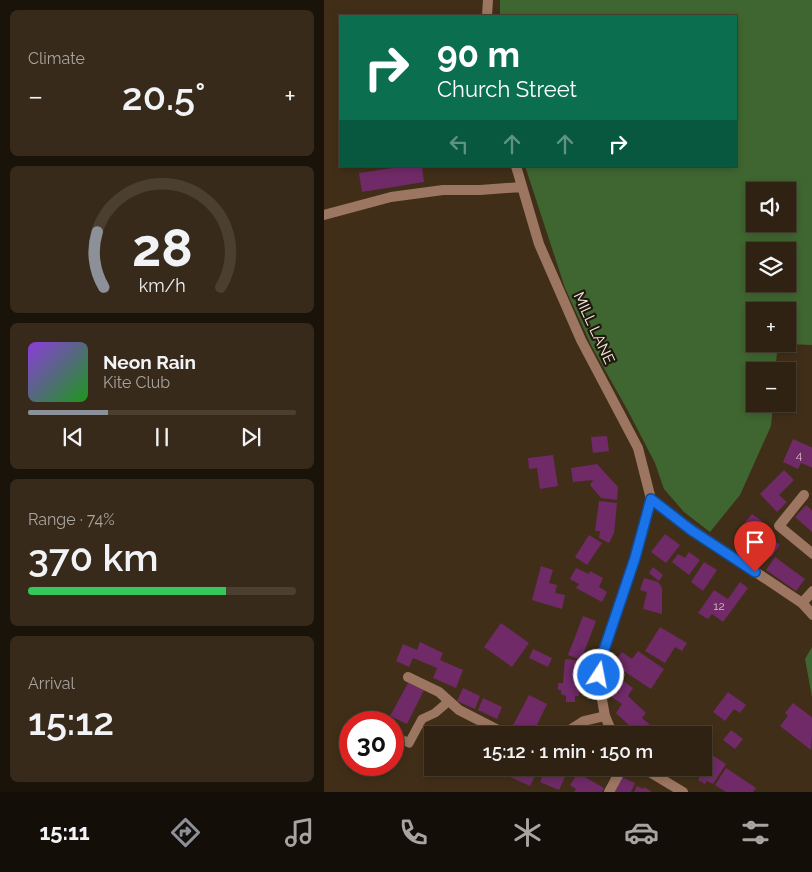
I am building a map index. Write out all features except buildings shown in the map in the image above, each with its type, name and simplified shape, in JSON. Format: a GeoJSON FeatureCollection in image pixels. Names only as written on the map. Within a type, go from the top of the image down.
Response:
{"type":"FeatureCollection","features":[{"type":"Feature","properties":{"kind":"street"},"geometry":{"type":"LineString","coordinates":[[487,15],[488,0]]}},
{"type":"Feature","properties":{"kind":"street","name":"MILL LANE"},"geometry":{"type":"LineString","coordinates":[[516,167],[539,244],[580,340],[638,448],[651,499]]}},
{"type":"Feature","properties":{"kind":"street"},"geometry":{"type":"LineString","coordinates":[[324,215],[391,197],[443,190],[480,190],[522,186]]}},
{"type":"Feature","properties":{"kind":"street"},"geometry":{"type":"LineString","coordinates":[[804,495],[779,526],[812,554]]}},
{"type":"Feature","properties":{"kind":"street"},"geometry":{"type":"LineString","coordinates":[[609,726],[605,716],[599,675],[602,656],[635,558],[651,499],[691,530],[802,603],[812,615]]}},
{"type":"Feature","properties":{"kind":"street"},"geometry":{"type":"LineString","coordinates":[[802,603],[812,591]]}},
{"type":"Feature","properties":{"kind":"street"},"geometry":{"type":"LineString","coordinates":[[408,677],[439,692],[460,710],[491,726]]}},
{"type":"Feature","properties":{"kind":"street"},"geometry":{"type":"LineString","coordinates":[[576,726],[584,721],[605,716]]}},
{"type":"Feature","properties":{"kind":"street"},"geometry":{"type":"LineString","coordinates":[[609,792],[618,776]]}},
{"type":"Feature","properties":{"kind":"street"},"geometry":{"type":"LineString","coordinates":[[657,776],[683,792]]}},
{"type":"Feature","properties":{"kind":"lane"},"geometry":{"type":"LineString","coordinates":[[404,740],[409,743],[422,719],[436,713],[449,701]]}},
{"type":"Feature","properties":{"kind":"green space"},"geometry":{"type":"Polygon","coordinates":[[[500,0],[812,0],[812,345],[796,344],[796,302],[746,302],[746,352],[777,352],[776,362],[746,362],[746,412],[772,412],[771,426],[740,495],[710,532],[684,512],[664,489],[655,463],[592,347],[565,288],[525,167],[737,167],[737,15],[500,15],[500,0]]]}},
{"type":"Feature","properties":{"kind":"green space"},"geometry":{"type":"Polygon","coordinates":[[[812,647],[812,697],[805,659],[812,647]]]}},
{"type":"Feature","properties":{"kind":"route"},"geometry":{"type":"LineString","coordinates":[[599,675],[602,656],[635,558],[651,499],[691,530],[755,572]]}}]}
